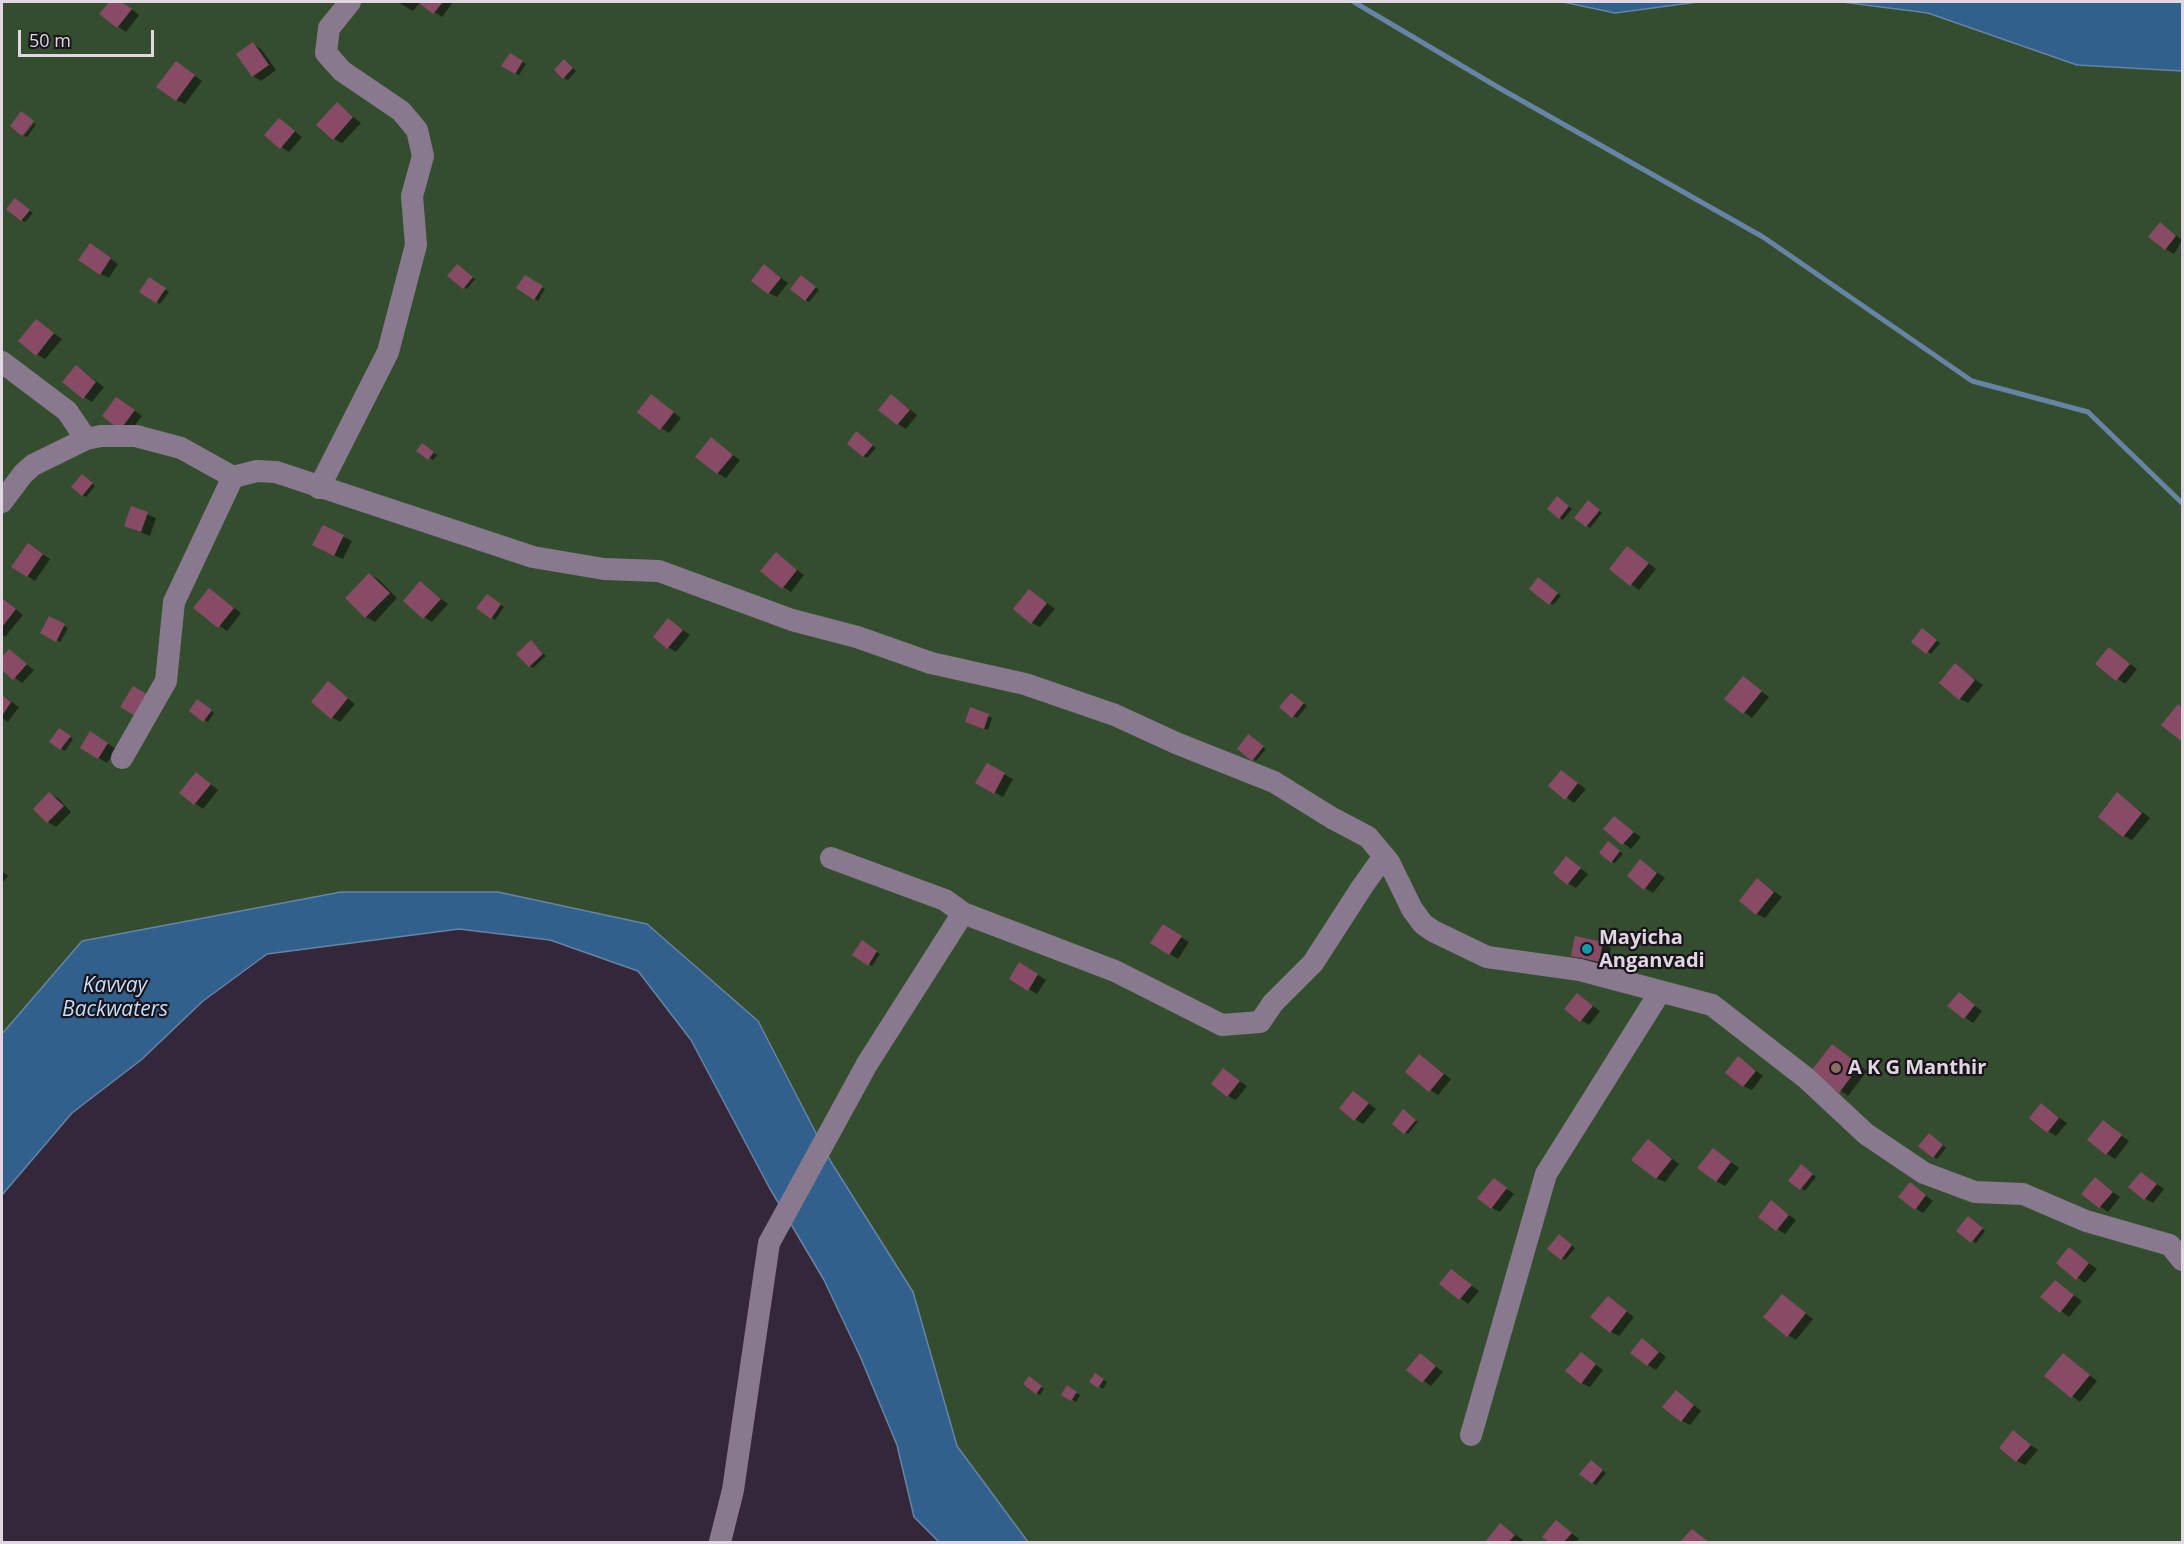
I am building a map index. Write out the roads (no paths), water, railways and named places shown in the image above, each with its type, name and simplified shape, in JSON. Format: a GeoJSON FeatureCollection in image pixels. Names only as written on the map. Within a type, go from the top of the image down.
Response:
{"type":"FeatureCollection","features":[{"type":"Feature","properties":{"kind":"street"},"geometry":{"type":"LineString","coordinates":[[319,488],[388,352],[416,245],[412,196],[423,156],[417,130],[401,111],[342,72],[326,53],[329,28],[350,2]]}},
{"type":"Feature","properties":{"kind":"street"},"geometry":{"type":"LineString","coordinates":[[2,362],[67,411],[86,439]]}},
{"type":"Feature","properties":{"kind":"street"},"geometry":{"type":"LineString","coordinates":[[2,502],[23,474],[33,465],[86,439],[100,436],[136,436],[181,448],[233,477],[266,470],[276,472],[533,557],[604,569],[659,571],[792,620],[857,638],[931,663],[1024,684],[1115,715],[1176,743],[1274,782],[1368,837],[1384,856],[1412,909],[1423,924],[1433,931],[1487,957],[1580,970],[1712,1005],[1806,1078],[1866,1134],[1924,1173],[1975,1192],[2023,1194],[2086,1221],[2170,1245],[2182,1260]]}},
{"type":"Feature","properties":{"kind":"street"},"geometry":{"type":"LineString","coordinates":[[122,758],[166,681],[174,602],[233,477]]}},
{"type":"Feature","properties":{"kind":"street"},"geometry":{"type":"LineString","coordinates":[[831,858],[945,900],[963,913],[1115,971],[1222,1025],[1237,1025],[1260,1022],[1273,1003],[1313,963],[1384,856]]}},
{"type":"Feature","properties":{"kind":"street"},"geometry":{"type":"LineString","coordinates":[[720,1542],[733,1490],[769,1243],[867,1064],[963,913]]}},
{"type":"Feature","properties":{"kind":"street"},"geometry":{"type":"LineString","coordinates":[[1471,1435],[1546,1174],[1660,992]]}},
{"type":"Feature","properties":{"kind":"water"},"geometry":{"type":"Polygon","coordinates":[[[1563,2],[1698,2],[1615,13],[1563,2]]]}},
{"type":"Feature","properties":{"kind":"water"},"geometry":{"type":"Polygon","coordinates":[[[1842,2],[2182,2],[2182,71],[2077,65],[1928,13],[1842,2]]]}},
{"type":"Feature","properties":{"kind":"water","name":"Kavvay Backwaters"},"geometry":{"type":"Polygon","coordinates":[[[341,892],[498,892],[647,924],[758,1021],[831,1162],[913,1292],[957,1446],[1028,1542],[939,1542],[914,1517],[897,1445],[860,1356],[824,1280],[769,1187],[691,1040],[638,971],[550,940],[459,929],[267,954],[203,1001],[141,1060],[72,1113],[2,1195],[2,1034],[82,941],[341,892]]]}},
{"type":"Feature","properties":{"kind":"waterway"},"geometry":{"type":"LineString","coordinates":[[1354,2],[1501,89],[1763,237],[1972,381],[2088,412],[2182,503]]}},
{"type":"Feature","properties":{"kind":"place","name":"Mayicha Anganvadi"},"geometry":{"type":"Point","coordinates":[1587,949]}},
{"type":"Feature","properties":{"kind":"place","name":"A K G Manthir"},"geometry":{"type":"Point","coordinates":[1836,1068]}}]}
